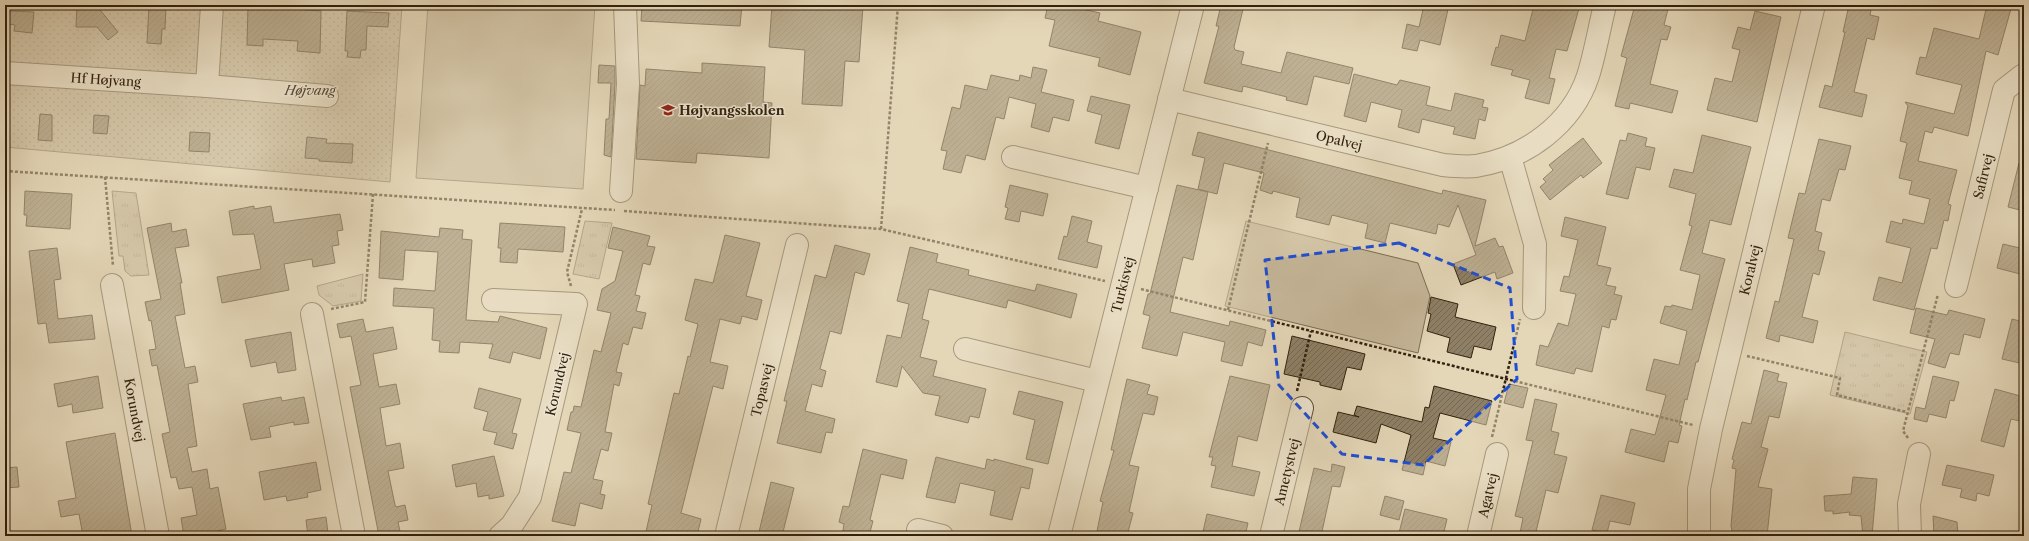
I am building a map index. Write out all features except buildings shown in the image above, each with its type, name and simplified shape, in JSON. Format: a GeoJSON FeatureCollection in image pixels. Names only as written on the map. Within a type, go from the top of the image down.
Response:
{"type":"FeatureCollection","features":[{"type":"Feature","properties":{"kind":"street"},"geometry":{"type":"LineString","coordinates":[[207,86],[212,5]]}},
{"type":"Feature","properties":{"kind":"street"},"geometry":{"type":"LineString","coordinates":[[621,191],[628,84],[624,5]]}},
{"type":"Feature","properties":{"kind":"street","name":"Opalvej"},"geometry":{"type":"LineString","coordinates":[[1170,99],[1272,125],[1443,165],[1476,166],[1510,157],[1547,135],[1572,109],[1587,77],[1605,5]]}},
{"type":"Feature","properties":{"kind":"street","name":"Koralvej"},"geometry":{"type":"LineString","coordinates":[[1699,536],[1699,489],[1711,429],[1814,5]]}},
{"type":"Feature","properties":{"kind":"street","name":"Turkisvej"},"geometry":{"type":"LineString","coordinates":[[1059,536],[1097,381],[1170,99],[1191,6]]}},
{"type":"Feature","properties":{"kind":"street","name":"Hf Højvang"},"geometry":{"type":"LineString","coordinates":[[5,73],[207,86],[327,96]]}},
{"type":"Feature","properties":{"kind":"street","name":"Safirvej"},"geometry":{"type":"LineString","coordinates":[[1956,286],[2004,90],[2022,76],[2024,77]]}},
{"type":"Feature","properties":{"kind":"street"},"geometry":{"type":"LineString","coordinates":[[1013,157],[1147,188]]}},
{"type":"Feature","properties":{"kind":"street"},"geometry":{"type":"LineString","coordinates":[[1510,157],[1535,244],[1534,308]]}},
{"type":"Feature","properties":{"kind":"street","name":"Topasvej"},"geometry":{"type":"LineString","coordinates":[[726,536],[797,244]]}},
{"type":"Feature","properties":{"kind":"street","name":"Korundvej"},"geometry":{"type":"LineString","coordinates":[[112,284],[158,536]]}},
{"type":"Feature","properties":{"kind":"street"},"geometry":{"type":"LineString","coordinates":[[493,300],[576,304]]}},
{"type":"Feature","properties":{"kind":"street","name":"Korundvej"},"geometry":{"type":"LineString","coordinates":[[500,536],[512,524],[530,497],[576,304]]}},
{"type":"Feature","properties":{"kind":"street"},"geometry":{"type":"LineString","coordinates":[[312,314],[354,536]]}},
{"type":"Feature","properties":{"kind":"street"},"geometry":{"type":"LineString","coordinates":[[965,349],[1097,381]]}},
{"type":"Feature","properties":{"kind":"street","name":"Ametystvej"},"geometry":{"type":"LineString","coordinates":[[1271,536],[1302,408]]}},
{"type":"Feature","properties":{"kind":"street","name":"Agatvej"},"geometry":{"type":"LineString","coordinates":[[1478,536],[1497,454]]}},
{"type":"Feature","properties":{"kind":"street"},"geometry":{"type":"LineString","coordinates":[[1910,536],[1909,504],[1919,454]]}},
{"type":"Feature","properties":{"kind":"street"},"geometry":{"type":"LineString","coordinates":[[918,530],[942,536]]}},
{"type":"Feature","properties":{"kind":"path"},"geometry":{"type":"LineString","coordinates":[[881,229],[898,5]]}},
{"type":"Feature","properties":{"kind":"path"},"geometry":{"type":"LineString","coordinates":[[1228,310],[1272,125]]}},
{"type":"Feature","properties":{"kind":"path"},"geometry":{"type":"LineString","coordinates":[[5,171],[373,194],[881,229],[1228,310],[1711,429]]}},
{"type":"Feature","properties":{"kind":"path"},"geometry":{"type":"LineString","coordinates":[[105,177],[113,257],[112,284]]}},
{"type":"Feature","properties":{"kind":"path"},"geometry":{"type":"LineString","coordinates":[[312,314],[365,302],[373,194]]}},
{"type":"Feature","properties":{"kind":"path"},"geometry":{"type":"LineString","coordinates":[[576,304],[567,272],[582,209]]}},
{"type":"Feature","properties":{"kind":"path"},"geometry":{"type":"LineString","coordinates":[[1919,454],[1903,431],[1907,412],[1939,292],[1956,286]]}},
{"type":"Feature","properties":{"kind":"path"},"geometry":{"type":"LineString","coordinates":[[1497,454],[1491,439],[1521,318],[1534,308]]}},
{"type":"Feature","properties":{"kind":"path"},"geometry":{"type":"LineString","coordinates":[[1302,408],[1297,393],[1311,331]]}},
{"type":"Feature","properties":{"kind":"path"},"geometry":{"type":"LineString","coordinates":[[1744,355],[1840,378],[1837,395],[1907,412]]}},
{"type":"Feature","properties":{"kind":"highlighted area"},"geometry":{"type":"Polygon","coordinates":[[[1399,243],[1510,288],[1517,379],[1423,465],[1342,454],[1279,385],[1265,260],[1399,243]]]}},
{"type":"Feature","properties":{"kind":"green space","name":"Højvang"},"geometry":{"type":"Polygon","coordinates":[[[5,5],[402,5],[390,182],[5,147],[5,5]]]}},
{"type":"Feature","properties":{"kind":"green space"},"geometry":{"type":"Polygon","coordinates":[[[428,5],[595,5],[583,189],[416,178],[428,5]]]}},
{"type":"Feature","properties":{"kind":"green space"},"geometry":{"type":"Polygon","coordinates":[[[112,191],[136,193],[149,275],[131,276],[125,271],[123,256],[119,256],[112,191]]]}},
{"type":"Feature","properties":{"kind":"green space"},"geometry":{"type":"Polygon","coordinates":[[[585,221],[612,223],[599,279],[573,274],[585,221]]]}},
{"type":"Feature","properties":{"kind":"green space"},"geometry":{"type":"Polygon","coordinates":[[[1246,221],[1418,263],[1430,296],[1418,353],[1225,306],[1246,221]]]}},
{"type":"Feature","properties":{"kind":"green space"},"geometry":{"type":"Polygon","coordinates":[[[363,274],[361,301],[333,306],[319,295],[317,286],[363,274]]]}},
{"type":"Feature","properties":{"kind":"green space"},"geometry":{"type":"Polygon","coordinates":[[[1845,332],[1927,352],[1910,414],[1830,395],[1845,332]]]}},
{"type":"Feature","properties":{"kind":"place","name":"Højvangsskolen"},"geometry":{"type":"Point","coordinates":[668,110]}}]}
